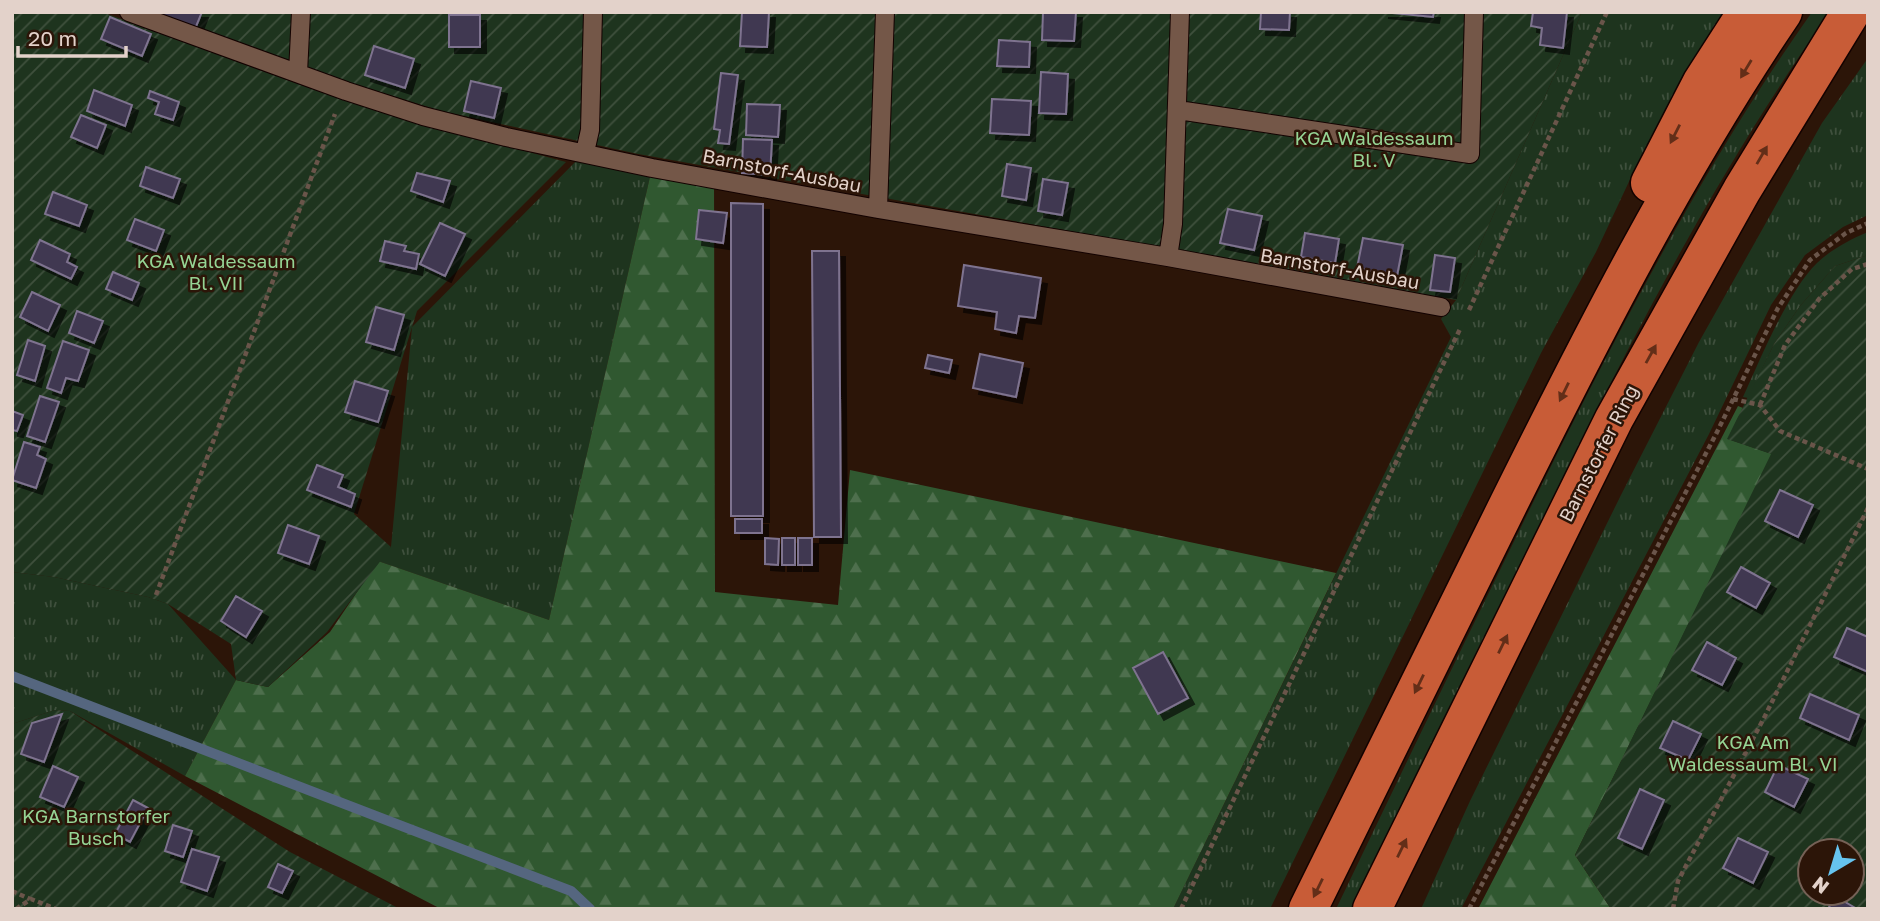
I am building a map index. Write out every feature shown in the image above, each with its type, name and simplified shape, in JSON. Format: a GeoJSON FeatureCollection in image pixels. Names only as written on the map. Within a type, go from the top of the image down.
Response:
{"type":"FeatureCollection","features":[{"type":"Feature","properties":{"kind":"highway"},"geometry":{"type":"LineString","coordinates":[[1629,267],[1651,180],[1702,82],[1747,12]]}},
{"type":"Feature","properties":{"kind":"highway"},"geometry":{"type":"LineString","coordinates":[[1308,909],[1576,368],[1629,267],[1783,12]]}},
{"type":"Feature","properties":{"kind":"highway","name":"Barnstorfer Ring"},"geometry":{"type":"LineString","coordinates":[[1372,909],[1614,419],[1742,190],[1851,12]]}},
{"type":"Feature","properties":{"kind":"lane","name":"Barnstorf-Ausbau"},"geometry":{"type":"LineString","coordinates":[[130,12],[346,91],[423,116],[506,137],[652,168],[1441,307]]}},
{"type":"Feature","properties":{"kind":"lane"},"geometry":{"type":"LineString","coordinates":[[298,73],[301,12]]}},
{"type":"Feature","properties":{"kind":"lane"},"geometry":{"type":"LineString","coordinates":[[585,152],[590,130],[593,12]]}},
{"type":"Feature","properties":{"kind":"lane"},"geometry":{"type":"LineString","coordinates":[[878,209],[885,12]]}},
{"type":"Feature","properties":{"kind":"lane"},"geometry":{"type":"LineString","coordinates":[[1168,257],[1173,225],[1180,12]]}},
{"type":"Feature","properties":{"kind":"lane"},"geometry":{"type":"LineString","coordinates":[[1178,110],[1471,154],[1474,12]]}},
{"type":"Feature","properties":{"kind":"path"},"geometry":{"type":"LineString","coordinates":[[1181,909],[1461,327],[1607,12]]}},
{"type":"Feature","properties":{"kind":"path"},"geometry":{"type":"LineString","coordinates":[[156,595],[346,91]]}},
{"type":"Feature","properties":{"kind":"path"},"geometry":{"type":"LineString","coordinates":[[1469,909],[1778,307],[1810,260],[1846,233],[1868,223]]}},
{"type":"Feature","properties":{"kind":"path"},"geometry":{"type":"LineString","coordinates":[[1759,405],[1785,345],[1819,299],[1852,269],[1868,264]]}},
{"type":"Feature","properties":{"kind":"path"},"geometry":{"type":"LineString","coordinates":[[1733,398],[1759,405],[1780,431],[1868,469]]}},
{"type":"Feature","properties":{"kind":"path"},"geometry":{"type":"LineString","coordinates":[[1673,909],[1678,881],[1765,716],[1868,508]]}},
{"type":"Feature","properties":{"kind":"path"},"geometry":{"type":"LineString","coordinates":[[12,891],[56,909]]}},
{"type":"Feature","properties":{"kind":"path"},"geometry":{"type":"LineString","coordinates":[[16,909],[31,899]]}},
{"type":"Feature","properties":{"kind":"green space","name":"KGA Waldessaum Bl. VII"},"geometry":{"type":"Polygon","coordinates":[[[12,12],[102,12],[312,89],[424,124],[566,162],[417,311],[354,514],[391,547],[327,632],[268,687],[236,680],[231,644],[168,604],[148,597],[54,577],[12,572],[12,12]]]}},
{"type":"Feature","properties":{"kind":"green space","name":"KGA Waldessaum Bl. V"},"geometry":{"type":"Polygon","coordinates":[[[150,12],[1582,12],[1456,300],[638,154],[441,111],[248,51],[150,12]]]}},
{"type":"Feature","properties":{"kind":"green space"},"geometry":{"type":"Polygon","coordinates":[[[1582,12],[1733,12],[1688,78],[1633,173],[1596,252],[1541,353],[1270,909],[1173,909],[1451,337],[1441,319],[1456,300],[1582,12]]]}},
{"type":"Feature","properties":{"kind":"green space"},"geometry":{"type":"Polygon","coordinates":[[[1812,12],[1830,12],[1726,172],[1663,283],[1576,452],[1353,909],[1336,909],[1523,523],[1622,327],[1731,135],[1812,12]]]}},
{"type":"Feature","properties":{"kind":"green space"},"geometry":{"type":"Polygon","coordinates":[[[1868,58],[1868,215],[1843,227],[1805,255],[1771,305],[1709,434],[1461,909],[1421,909],[1470,801],[1699,342],[1822,123],[1868,58]]]}},
{"type":"Feature","properties":{"kind":"green space"},"geometry":{"type":"Polygon","coordinates":[[[585,152],[652,168],[549,620],[378,561],[391,547],[412,327],[585,152]]]}},
{"type":"Feature","properties":{"kind":"green space"},"geometry":{"type":"Polygon","coordinates":[[[652,168],[714,178],[715,592],[838,605],[850,470],[1336,573],[1173,909],[441,909],[185,776],[236,680],[268,687],[330,632],[378,561],[549,620],[652,168]]]}},
{"type":"Feature","properties":{"kind":"green space"},"geometry":{"type":"Polygon","coordinates":[[[1868,232],[1868,255],[1835,266],[1800,306],[1774,344],[1748,398],[1743,397],[1775,327],[1806,275],[1829,253],[1868,232]]]}},
{"type":"Feature","properties":{"kind":"green space","name":"KGA Am Waldessaum Bl. VI"},"geometry":{"type":"Polygon","coordinates":[[[1868,255],[1868,909],[1611,909],[1575,855],[1771,454],[1727,439],[1774,344],[1800,306],[1835,266],[1868,255]]]}},
{"type":"Feature","properties":{"kind":"green space"},"geometry":{"type":"Polygon","coordinates":[[[1738,406],[1743,408],[1728,439],[1772,454],[1575,855],[1611,909],[1478,909],[1738,406]]]}},
{"type":"Feature","properties":{"kind":"green space"},"geometry":{"type":"Polygon","coordinates":[[[12,572],[54,577],[148,597],[168,604],[236,680],[185,776],[70,711],[55,710],[12,724],[12,572]]]}},
{"type":"Feature","properties":{"kind":"green space","name":"KGA Barnstorfer Busch"},"geometry":{"type":"Polygon","coordinates":[[[55,710],[70,711],[290,852],[400,909],[12,909],[12,724],[55,710]]]}},
{"type":"Feature","properties":{"kind":"building"},"geometry":{"type":"Polygon","coordinates":[[[154,12],[202,12],[195,29],[154,12]]]}},
{"type":"Feature","properties":{"kind":"building"},"geometry":{"type":"Polygon","coordinates":[[[742,12],[769,12],[767,47],[740,46],[742,12]]]}},
{"type":"Feature","properties":{"kind":"building"},"geometry":{"type":"Polygon","coordinates":[[[1043,12],[1076,12],[1074,41],[1042,40],[1043,12]]]}},
{"type":"Feature","properties":{"kind":"building"},"geometry":{"type":"Polygon","coordinates":[[[1261,12],[1290,12],[1289,30],[1260,29],[1261,12]]]}},
{"type":"Feature","properties":{"kind":"building"},"geometry":{"type":"Polygon","coordinates":[[[1382,12],[1434,12],[1433,17],[1382,12]]]}},
{"type":"Feature","properties":{"kind":"building"},"geometry":{"type":"Polygon","coordinates":[[[1533,12],[1567,12],[1563,48],[1540,45],[1542,28],[1531,26],[1533,12]]]}},
{"type":"Feature","properties":{"kind":"building"},"geometry":{"type":"Polygon","coordinates":[[[449,15],[480,15],[480,47],[449,47],[449,15]]]}},
{"type":"Feature","properties":{"kind":"building"},"geometry":{"type":"Polygon","coordinates":[[[110,17],[151,34],[142,56],[101,39],[110,17]]]}},
{"type":"Feature","properties":{"kind":"building"},"geometry":{"type":"Polygon","coordinates":[[[999,40],[1030,42],[1029,67],[997,66],[999,40]]]}},
{"type":"Feature","properties":{"kind":"building"},"geometry":{"type":"Polygon","coordinates":[[[374,46],[414,59],[405,88],[365,75],[374,46]]]}},
{"type":"Feature","properties":{"kind":"building"},"geometry":{"type":"Polygon","coordinates":[[[1041,72],[1068,74],[1066,114],[1039,113],[1041,72]]]}},
{"type":"Feature","properties":{"kind":"building"},"geometry":{"type":"Polygon","coordinates":[[[721,73],[738,75],[729,144],[718,143],[720,130],[714,129],[721,73]]]}},
{"type":"Feature","properties":{"kind":"building"},"geometry":{"type":"Polygon","coordinates":[[[471,81],[501,88],[494,118],[464,111],[471,81]]]}},
{"type":"Feature","properties":{"kind":"building"},"geometry":{"type":"Polygon","coordinates":[[[94,90],[132,105],[125,126],[87,111],[94,90]]]}},
{"type":"Feature","properties":{"kind":"building"},"geometry":{"type":"Polygon","coordinates":[[[150,91],[179,102],[173,120],[155,114],[159,102],[148,98],[150,91]]]}},
{"type":"Feature","properties":{"kind":"building"},"geometry":{"type":"Polygon","coordinates":[[[992,99],[1031,101],[1029,135],[990,133],[992,99]]]}},
{"type":"Feature","properties":{"kind":"building"},"geometry":{"type":"Polygon","coordinates":[[[747,104],[780,105],[778,137],[746,135],[747,104]]]}},
{"type":"Feature","properties":{"kind":"building"},"geometry":{"type":"Polygon","coordinates":[[[81,115],[106,125],[97,148],[71,137],[81,115]]]}},
{"type":"Feature","properties":{"kind":"building"},"geometry":{"type":"Polygon","coordinates":[[[743,139],[772,140],[770,175],[742,173],[743,139]]]}},
{"type":"Feature","properties":{"kind":"building"},"geometry":{"type":"Polygon","coordinates":[[[1007,164],[1031,168],[1026,200],[1002,196],[1007,164]]]}},
{"type":"Feature","properties":{"kind":"building"},"geometry":{"type":"Polygon","coordinates":[[[146,167],[180,179],[173,198],[140,186],[146,167]]]}},
{"type":"Feature","properties":{"kind":"building"},"geometry":{"type":"Polygon","coordinates":[[[417,173],[450,181],[443,202],[411,191],[417,173]]]}},
{"type":"Feature","properties":{"kind":"building"},"geometry":{"type":"Polygon","coordinates":[[[1043,179],[1068,183],[1062,215],[1038,211],[1043,179]]]}},
{"type":"Feature","properties":{"kind":"building"},"geometry":{"type":"Polygon","coordinates":[[[53,192],[87,205],[79,226],[45,214],[53,192]]]}},
{"type":"Feature","properties":{"kind":"building"},"geometry":{"type":"Polygon","coordinates":[[[731,203],[763,204],[763,516],[731,516],[731,203]]]}},
{"type":"Feature","properties":{"kind":"building"},"geometry":{"type":"Polygon","coordinates":[[[1228,209],[1262,216],[1254,250],[1220,243],[1228,209]]]}},
{"type":"Feature","properties":{"kind":"building"},"geometry":{"type":"Polygon","coordinates":[[[699,210],[727,213],[723,243],[696,239],[699,210]]]}},
{"type":"Feature","properties":{"kind":"building"},"geometry":{"type":"Polygon","coordinates":[[[135,219],[164,230],[156,251],[127,240],[135,219]]]}},
{"type":"Feature","properties":{"kind":"building"},"geometry":{"type":"Polygon","coordinates":[[[440,223],[465,234],[445,276],[420,264],[440,223]]]}},
{"type":"Feature","properties":{"kind":"building"},"geometry":{"type":"Polygon","coordinates":[[[1305,233],[1339,239],[1335,263],[1301,257],[1305,233]]]}},
{"type":"Feature","properties":{"kind":"building"},"geometry":{"type":"Polygon","coordinates":[[[1363,238],[1403,245],[1397,276],[1357,268],[1363,238]]]}},
{"type":"Feature","properties":{"kind":"building"},"geometry":{"type":"Polygon","coordinates":[[[40,240],[70,254],[67,262],[77,267],[71,279],[31,260],[40,240]]]}},
{"type":"Feature","properties":{"kind":"building"},"geometry":{"type":"Polygon","coordinates":[[[385,241],[406,246],[404,251],[419,254],[416,269],[380,261],[385,241]]]}},
{"type":"Feature","properties":{"kind":"building"},"geometry":{"type":"Polygon","coordinates":[[[812,251],[839,251],[841,537],[814,537],[812,251]]]}},
{"type":"Feature","properties":{"kind":"building"},"geometry":{"type":"Polygon","coordinates":[[[1435,255],[1455,258],[1450,292],[1430,290],[1435,255]]]}},
{"type":"Feature","properties":{"kind":"building"},"geometry":{"type":"Polygon","coordinates":[[[964,265],[1041,278],[1035,318],[1019,316],[1016,333],[995,329],[997,312],[958,306],[964,265]]]}},
{"type":"Feature","properties":{"kind":"building"},"geometry":{"type":"Polygon","coordinates":[[[113,272],[139,283],[132,300],[106,289],[113,272]]]}},
{"type":"Feature","properties":{"kind":"building"},"geometry":{"type":"Polygon","coordinates":[[[32,292],[60,305],[48,331],[20,317],[32,292]]]}},
{"type":"Feature","properties":{"kind":"building"},"geometry":{"type":"Polygon","coordinates":[[[376,307],[404,315],[394,350],[366,342],[376,307]]]}},
{"type":"Feature","properties":{"kind":"building"},"geometry":{"type":"Polygon","coordinates":[[[77,311],[103,321],[94,343],[69,333],[77,311]]]}},
{"type":"Feature","properties":{"kind":"building"},"geometry":{"type":"Polygon","coordinates":[[[28,340],[45,346],[35,381],[17,375],[28,340]]]}},
{"type":"Feature","properties":{"kind":"building"},"geometry":{"type":"Polygon","coordinates":[[[63,341],[89,350],[78,381],[66,378],[61,393],[47,388],[63,341]]]}},
{"type":"Feature","properties":{"kind":"building"},"geometry":{"type":"Polygon","coordinates":[[[980,354],[1023,363],[1016,397],[973,388],[980,354]]]}},
{"type":"Feature","properties":{"kind":"building"},"geometry":{"type":"Polygon","coordinates":[[[928,355],[952,360],[949,373],[925,368],[928,355]]]}},
{"type":"Feature","properties":{"kind":"building"},"geometry":{"type":"Polygon","coordinates":[[[355,381],[388,391],[378,422],[345,412],[355,381]]]}},
{"type":"Feature","properties":{"kind":"building"},"geometry":{"type":"Polygon","coordinates":[[[40,396],[59,402],[45,442],[27,436],[40,396]]]}},
{"type":"Feature","properties":{"kind":"building"},"geometry":{"type":"Polygon","coordinates":[[[12,411],[23,415],[17,431],[12,430],[12,411]]]}},
{"type":"Feature","properties":{"kind":"building"},"geometry":{"type":"Polygon","coordinates":[[[24,442],[40,447],[37,455],[46,459],[36,488],[12,480],[24,442]]]}},
{"type":"Feature","properties":{"kind":"building"},"geometry":{"type":"Polygon","coordinates":[[[317,465],[343,475],[338,487],[355,494],[351,507],[307,490],[317,465]]]}},
{"type":"Feature","properties":{"kind":"building"},"geometry":{"type":"Polygon","coordinates":[[[1780,490],[1813,505],[1798,537],[1765,521],[1780,490]]]}},
{"type":"Feature","properties":{"kind":"building"},"geometry":{"type":"Polygon","coordinates":[[[735,519],[762,519],[762,533],[735,533],[735,519]]]}},
{"type":"Feature","properties":{"kind":"building"},"geometry":{"type":"Polygon","coordinates":[[[288,525],[319,536],[309,564],[278,553],[288,525]]]}},
{"type":"Feature","properties":{"kind":"building"},"geometry":{"type":"Polygon","coordinates":[[[765,538],[779,539],[778,565],[765,564],[765,538]]]}},
{"type":"Feature","properties":{"kind":"building"},"geometry":{"type":"Polygon","coordinates":[[[782,538],[795,538],[795,565],[782,565],[782,538]]]}},
{"type":"Feature","properties":{"kind":"building"},"geometry":{"type":"Polygon","coordinates":[[[798,538],[812,538],[812,565],[798,565],[798,538]]]}},
{"type":"Feature","properties":{"kind":"building"},"geometry":{"type":"Polygon","coordinates":[[[1741,567],[1770,583],[1756,608],[1727,592],[1741,567]]]}},
{"type":"Feature","properties":{"kind":"building"},"geometry":{"type":"Polygon","coordinates":[[[236,596],[262,611],[246,637],[221,621],[236,596]]]}},
{"type":"Feature","properties":{"kind":"building"},"geometry":{"type":"Polygon","coordinates":[[[1847,628],[1868,637],[1868,672],[1834,657],[1847,628]]]}},
{"type":"Feature","properties":{"kind":"building"},"geometry":{"type":"Polygon","coordinates":[[[1707,642],[1736,658],[1722,685],[1692,670],[1707,642]]]}},
{"type":"Feature","properties":{"kind":"building"},"geometry":{"type":"Polygon","coordinates":[[[1163,652],[1188,698],[1158,714],[1133,668],[1163,652]]]}},
{"type":"Feature","properties":{"kind":"building"},"geometry":{"type":"Polygon","coordinates":[[[1810,694],[1859,715],[1849,740],[1800,718],[1810,694]]]}},
{"type":"Feature","properties":{"kind":"building"},"geometry":{"type":"Polygon","coordinates":[[[62,714],[44,762],[21,754],[32,723],[62,714]]]}},
{"type":"Feature","properties":{"kind":"building"},"geometry":{"type":"Polygon","coordinates":[[[1673,721],[1701,734],[1688,760],[1660,748],[1673,721]]]}},
{"type":"Feature","properties":{"kind":"building"},"geometry":{"type":"Polygon","coordinates":[[[1778,765],[1808,779],[1794,807],[1765,792],[1778,765]]]}},
{"type":"Feature","properties":{"kind":"building"},"geometry":{"type":"Polygon","coordinates":[[[53,766],[78,777],[64,807],[40,797],[53,766]]]}},
{"type":"Feature","properties":{"kind":"building"},"geometry":{"type":"Polygon","coordinates":[[[1640,789],[1664,800],[1642,849],[1618,838],[1640,789]]]}},
{"type":"Feature","properties":{"kind":"building"},"geometry":{"type":"Polygon","coordinates":[[[133,800],[148,808],[130,842],[115,834],[133,800]]]}},
{"type":"Feature","properties":{"kind":"building"},"geometry":{"type":"Polygon","coordinates":[[[173,825],[192,831],[183,857],[165,851],[173,825]]]}},
{"type":"Feature","properties":{"kind":"building"},"geometry":{"type":"Polygon","coordinates":[[[1738,838],[1768,852],[1753,883],[1723,868],[1738,838]]]}},
{"type":"Feature","properties":{"kind":"building"},"geometry":{"type":"Polygon","coordinates":[[[192,849],[219,857],[207,891],[181,882],[192,849]]]}},
{"type":"Feature","properties":{"kind":"building"},"geometry":{"type":"Polygon","coordinates":[[[278,864],[293,871],[282,893],[268,887],[278,864]]]}},
{"type":"Feature","properties":{"kind":"building"},"geometry":{"type":"Polygon","coordinates":[[[1854,907],[1857,909],[1828,909],[1854,907]]]}},
{"type":"Feature","properties":{"kind":"waterway"},"geometry":{"type":"LineString","coordinates":[[12,676],[571,891],[590,909]]}}]}
